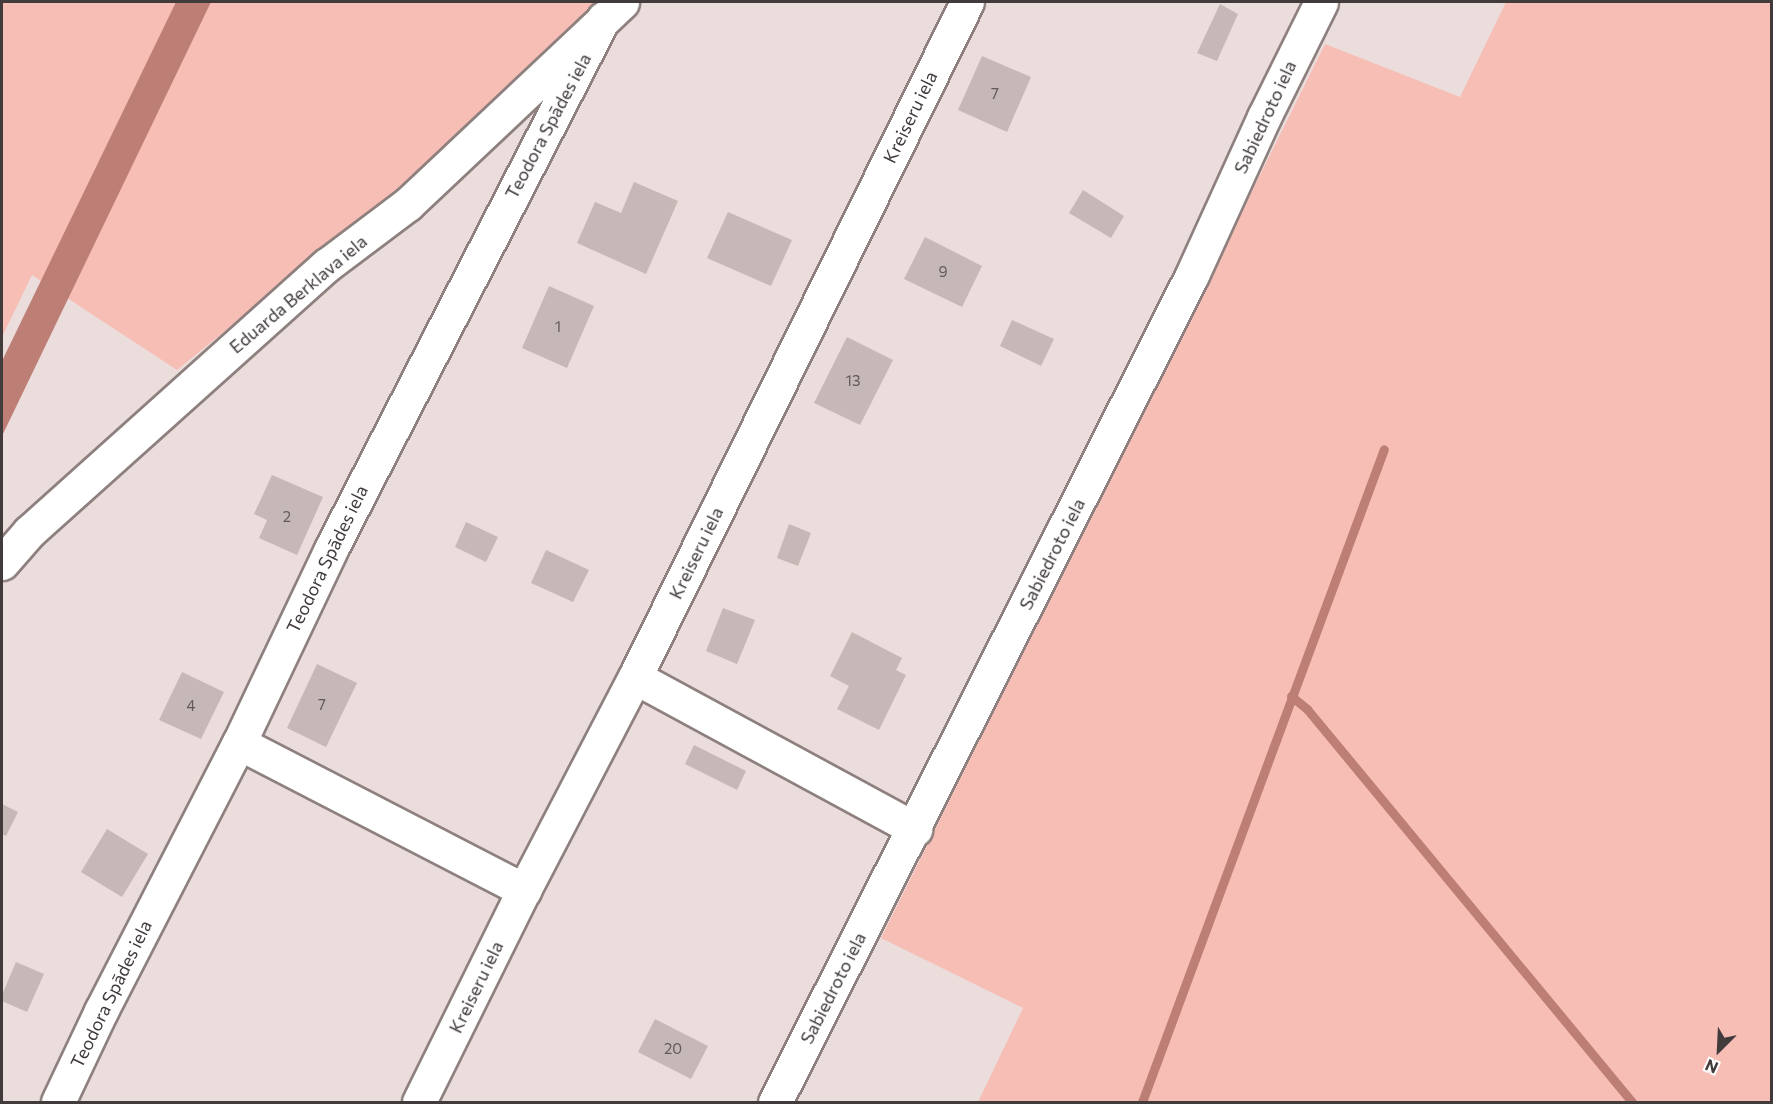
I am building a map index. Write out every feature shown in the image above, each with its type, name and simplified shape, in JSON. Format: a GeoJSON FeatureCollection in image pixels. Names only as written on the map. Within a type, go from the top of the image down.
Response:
{"type":"FeatureCollection","features":[{"type":"Feature","properties":{"kind":"street","name":"Kreiseru iela"},"geometry":{"type":"LineString","coordinates":[[419,1102],[524,890],[635,677],[967,2]]}},
{"type":"Feature","properties":{"kind":"street","name":"Sabiedroto iela"},"geometry":{"type":"LineString","coordinates":[[775,1102],[915,829],[1192,275],[1264,117],[1321,2]]}},
{"type":"Feature","properties":{"kind":"street","name":"Eduarda Berklava iela"},"geometry":{"type":"LineString","coordinates":[[2,563],[29,532],[327,265],[408,204],[613,10]]}},
{"type":"Feature","properties":{"kind":"street","name":"Teodora Spādes iela"},"geometry":{"type":"LineString","coordinates":[[58,1102],[101,1011],[239,743],[342,528],[613,10]]}},
{"type":"Feature","properties":{"kind":"street"},"geometry":{"type":"LineString","coordinates":[[635,677],[915,829]]}},
{"type":"Feature","properties":{"kind":"street"},"geometry":{"type":"LineString","coordinates":[[239,743],[524,890]]}},
{"type":"Feature","properties":{"kind":"shaded area"},"geometry":{"type":"Polygon","coordinates":[[[2,2],[598,2],[398,190],[177,370],[32,275],[2,337],[2,2]]]}},
{"type":"Feature","properties":{"kind":"shaded area"},"geometry":{"type":"Polygon","coordinates":[[[176,2],[211,2],[2,436],[2,361],[176,2]]]}},
{"type":"Feature","properties":{"kind":"shaded area"},"geometry":{"type":"Polygon","coordinates":[[[1506,2],[1771,2],[1771,1102],[978,1102],[1023,1008],[881,938],[1325,44],[1460,97],[1506,2]]]}},
{"type":"Feature","properties":{"kind":"building"},"geometry":{"type":"Polygon","coordinates":[[[1220,4],[1238,14],[1217,61],[1197,53],[1220,4]]]}},
{"type":"Feature","properties":{"kind":"building"},"geometry":{"type":"Polygon","coordinates":[[[982,56],[1031,77],[1007,132],[958,110],[982,56]]]}},
{"type":"Feature","properties":{"kind":"building"},"geometry":{"type":"Polygon","coordinates":[[[634,182],[678,201],[646,274],[577,243],[595,202],[621,213],[634,182]]]}},
{"type":"Feature","properties":{"kind":"building"},"geometry":{"type":"Polygon","coordinates":[[[1083,190],[1124,216],[1111,238],[1069,213],[1083,190]]]}},
{"type":"Feature","properties":{"kind":"building"},"geometry":{"type":"Polygon","coordinates":[[[728,212],[792,240],[771,286],[707,258],[728,212]]]}},
{"type":"Feature","properties":{"kind":"building"},"geometry":{"type":"Polygon","coordinates":[[[925,237],[982,266],[962,307],[904,279],[925,237]]]}},
{"type":"Feature","properties":{"kind":"building"},"geometry":{"type":"Polygon","coordinates":[[[549,286],[594,306],[567,368],[522,348],[549,286]]]}},
{"type":"Feature","properties":{"kind":"building"},"geometry":{"type":"Polygon","coordinates":[[[1012,320],[1054,339],[1041,366],[1000,346],[1012,320]]]}},
{"type":"Feature","properties":{"kind":"building"},"geometry":{"type":"Polygon","coordinates":[[[847,337],[893,360],[860,425],[814,403],[847,337]]]}},
{"type":"Feature","properties":{"kind":"building"},"geometry":{"type":"Polygon","coordinates":[[[272,475],[323,497],[297,555],[259,538],[267,520],[254,514],[272,475]]]}},
{"type":"Feature","properties":{"kind":"building"},"geometry":{"type":"Polygon","coordinates":[[[466,522],[498,537],[486,562],[455,547],[466,522]]]}},
{"type":"Feature","properties":{"kind":"building"},"geometry":{"type":"Polygon","coordinates":[[[789,524],[811,533],[798,566],[777,558],[789,524]]]}},
{"type":"Feature","properties":{"kind":"building"},"geometry":{"type":"Polygon","coordinates":[[[546,550],[589,570],[573,602],[531,583],[546,550]]]}},
{"type":"Feature","properties":{"kind":"building"},"geometry":{"type":"Polygon","coordinates":[[[723,608],[755,620],[737,664],[706,651],[723,608]]]}},
{"type":"Feature","properties":{"kind":"building"},"geometry":{"type":"Polygon","coordinates":[[[852,632],[902,658],[896,670],[906,675],[879,730],[837,709],[849,686],[830,676],[852,632]]]}},
{"type":"Feature","properties":{"kind":"building"},"geometry":{"type":"Polygon","coordinates":[[[317,664],[357,683],[326,747],[287,728],[317,664]]]}},
{"type":"Feature","properties":{"kind":"building"},"geometry":{"type":"Polygon","coordinates":[[[182,672],[224,692],[201,739],[159,720],[182,672]]]}},
{"type":"Feature","properties":{"kind":"building"},"geometry":{"type":"Polygon","coordinates":[[[694,745],[746,771],[737,790],[685,764],[694,745]]]}},
{"type":"Feature","properties":{"kind":"building"},"geometry":{"type":"Polygon","coordinates":[[[2,804],[18,812],[6,836],[2,834],[2,804]]]}},
{"type":"Feature","properties":{"kind":"building"},"geometry":{"type":"Polygon","coordinates":[[[107,829],[148,854],[122,897],[81,872],[107,829]]]}},
{"type":"Feature","properties":{"kind":"building"},"geometry":{"type":"Polygon","coordinates":[[[16,962],[44,974],[27,1012],[2,1001],[2,995],[16,962]]]}},
{"type":"Feature","properties":{"kind":"building"},"geometry":{"type":"Polygon","coordinates":[[[655,1019],[708,1046],[691,1079],[638,1052],[655,1019]]]}},
{"type":"Feature","properties":{"kind":"waterway"},"geometry":{"type":"LineString","coordinates":[[1142,1102],[1384,449]]}},
{"type":"Feature","properties":{"kind":"waterway"},"geometry":{"type":"LineString","coordinates":[[1291,696],[1307,709],[1632,1102]]}}]}
